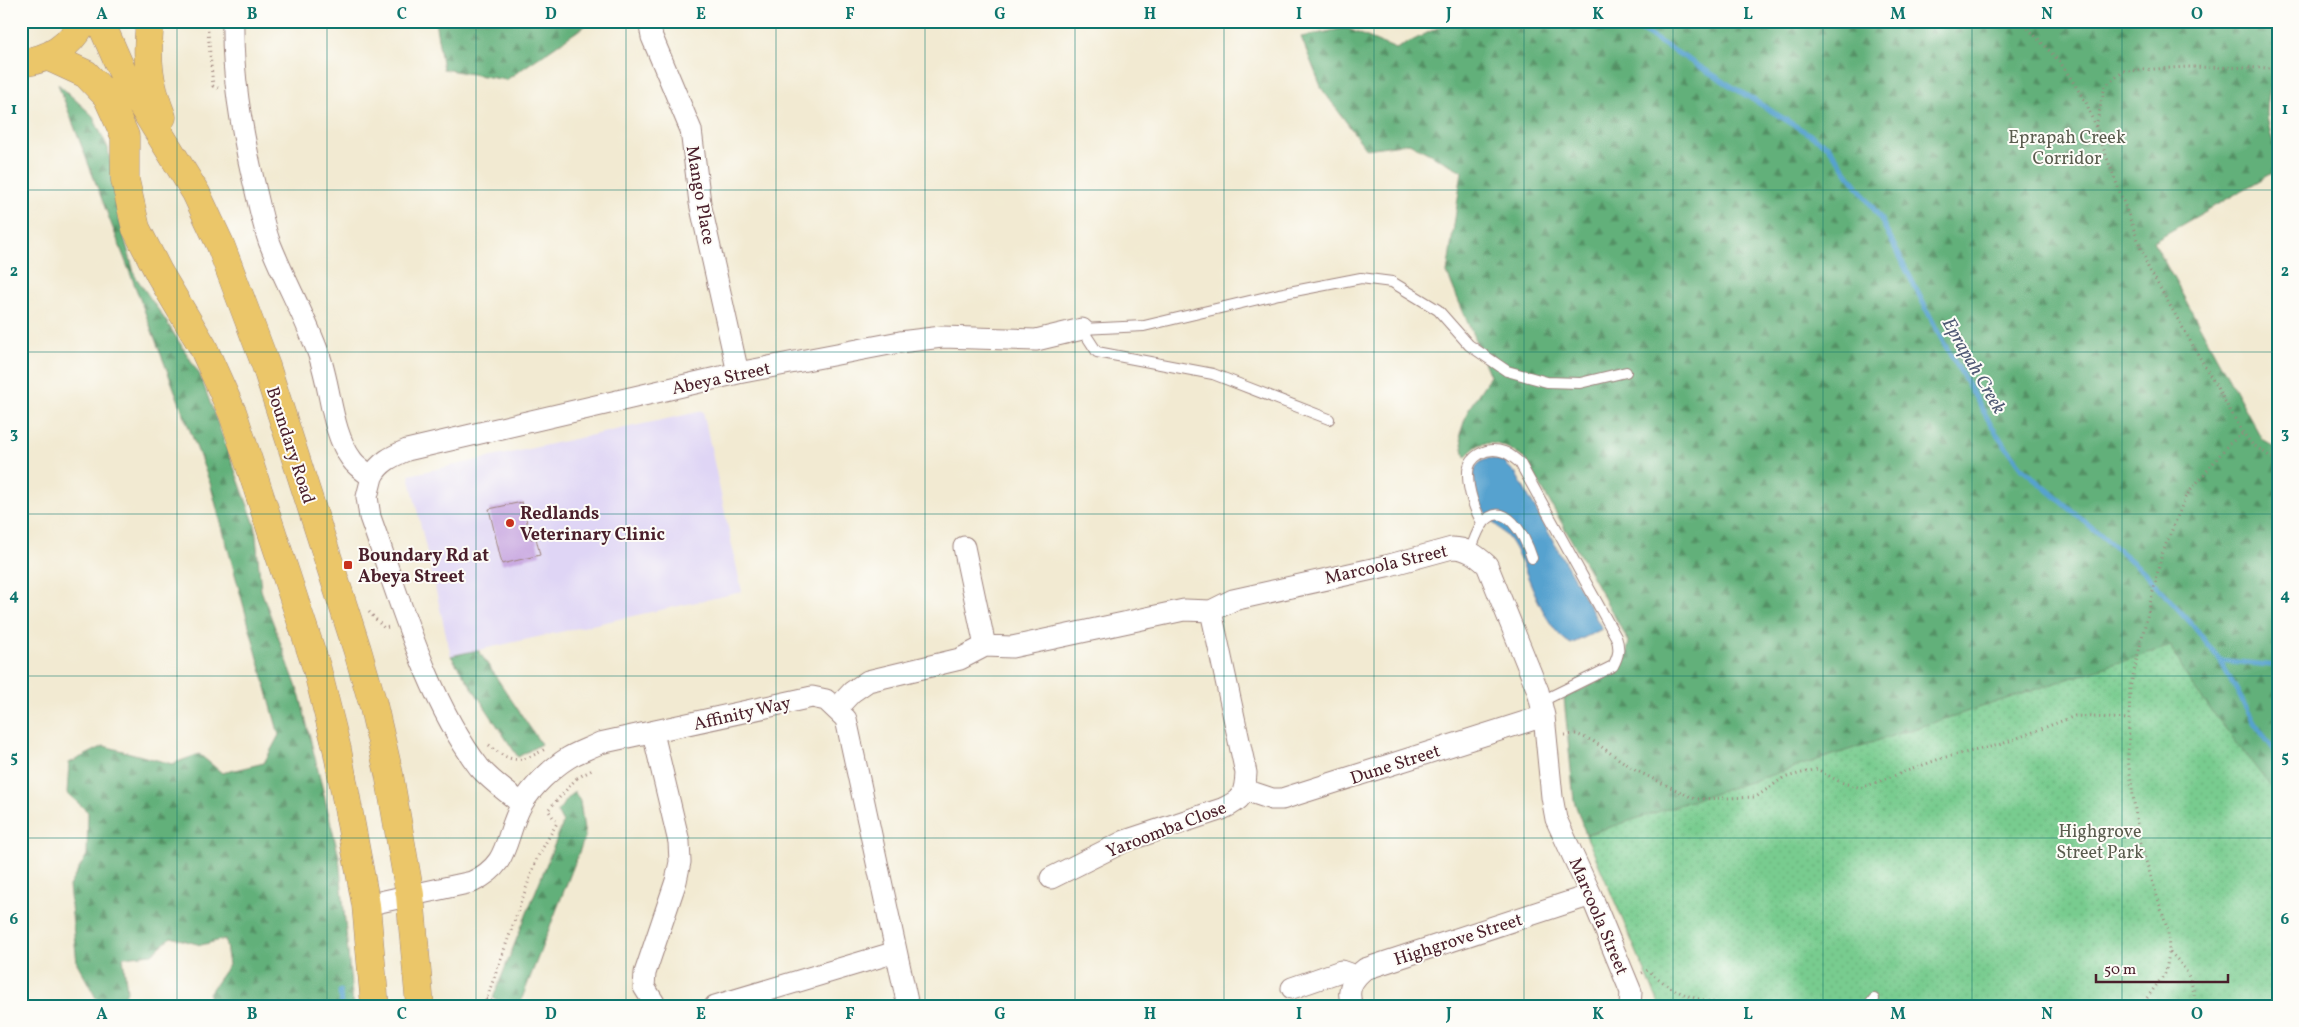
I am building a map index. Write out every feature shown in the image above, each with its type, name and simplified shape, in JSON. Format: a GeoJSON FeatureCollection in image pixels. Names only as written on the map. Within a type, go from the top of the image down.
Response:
{"type":"FeatureCollection","features":[{"type":"Feature","properties":{"kind":"highway"},"geometry":{"type":"LineString","coordinates":[[21,64],[49,57],[72,40],[84,21]]}},
{"type":"Feature","properties":{"kind":"highway","name":"Boundary Road"},"geometry":{"type":"LineString","coordinates":[[100,21],[126,78],[196,193],[230,267],[266,366],[357,649],[389,774],[410,895],[420,1006]]}},
{"type":"Feature","properties":{"kind":"highway"},"geometry":{"type":"LineString","coordinates":[[150,21],[147,52],[153,93],[180,167]]}},
{"type":"Feature","properties":{"kind":"highway"},"geometry":{"type":"LineString","coordinates":[[49,57],[86,74],[107,96],[125,136],[126,180],[136,228],[158,274],[203,347],[233,414],[316,669],[337,749],[366,904],[375,1006]]}},
{"type":"Feature","properties":{"kind":"street"},"geometry":{"type":"LineString","coordinates":[[233,21],[232,56],[236,92],[245,144],[263,221],[270,242],[311,332],[322,363],[341,441],[352,461],[372,477],[367,497],[370,517],[424,665],[441,704],[480,768],[522,804]]}},
{"type":"Feature","properties":{"kind":"street","name":"Mango Place"},"geometry":{"type":"LineString","coordinates":[[650,21],[652,37],[691,130],[700,203],[738,373]]}},
{"type":"Feature","properties":{"kind":"street","name":"Abeya Street"},"geometry":{"type":"LineString","coordinates":[[372,477],[375,470],[385,461],[407,450],[738,373],[900,342],[942,337],[1036,340],[1082,329]]}},
{"type":"Feature","properties":{"kind":"street"},"geometry":{"type":"LineString","coordinates":[[964,547],[985,646]]}},
{"type":"Feature","properties":{"kind":"street","name":"Marcoola Street"},"geometry":{"type":"LineString","coordinates":[[836,708],[852,692],[868,681],[960,658],[985,646],[1012,647],[1184,610],[1211,611],[1233,600],[1386,566],[1452,548],[1464,548],[1487,565],[1542,709],[1556,819],[1591,895],[1631,992],[1630,1006]]}},
{"type":"Feature","properties":{"kind":"street","name":"Yaroomba Close"},"geometry":{"type":"LineString","coordinates":[[1052,878],[1125,841],[1222,810],[1236,803],[1245,790],[1246,773],[1211,611]]}},
{"type":"Feature","properties":{"kind":"street","name":"Affinity Way"},"geometry":{"type":"LineString","coordinates":[[410,895],[472,882],[487,875],[500,862],[522,804],[562,762],[600,743],[812,697],[826,700],[836,708]]}},
{"type":"Feature","properties":{"kind":"street"},"geometry":{"type":"LineString","coordinates":[[836,708],[846,719],[849,730],[908,1006]]}},
{"type":"Feature","properties":{"kind":"street","name":"Dune Street"},"geometry":{"type":"LineString","coordinates":[[1245,790],[1272,799],[1282,799],[1542,709]]}},
{"type":"Feature","properties":{"kind":"street"},"geometry":{"type":"LineString","coordinates":[[653,733],[680,842],[680,862],[676,881],[645,973],[644,987],[656,1006]]}},
{"type":"Feature","properties":{"kind":"street"},"geometry":{"type":"LineString","coordinates":[[366,904],[410,895]]}},
{"type":"Feature","properties":{"kind":"street","name":"Highgrove Street"},"geometry":{"type":"LineString","coordinates":[[1355,976],[1365,969],[1591,895]]}},
{"type":"Feature","properties":{"kind":"street"},"geometry":{"type":"LineString","coordinates":[[715,1006],[896,952]]}},
{"type":"Feature","properties":{"kind":"street"},"geometry":{"type":"LineString","coordinates":[[1292,988],[1341,971],[1355,976],[1350,986],[1349,997],[1352,1006]]}},
{"type":"Feature","properties":{"kind":"lane"},"geometry":{"type":"LineString","coordinates":[[1082,329],[1144,326],[1279,294],[1361,278],[1392,282],[1438,310],[1470,345],[1507,371],[1547,382],[1580,383],[1626,372]]}},
{"type":"Feature","properties":{"kind":"lane"},"geometry":{"type":"LineString","coordinates":[[1082,329],[1097,352],[1213,374],[1329,419]]}},
{"type":"Feature","properties":{"kind":"lane"},"geometry":{"type":"LineString","coordinates":[[1482,524],[1476,513],[1468,476],[1469,466],[1473,458],[1482,453],[1490,451],[1503,452],[1520,463],[1620,647],[1613,666],[1542,709]]}},
{"type":"Feature","properties":{"kind":"lane"},"geometry":{"type":"LineString","coordinates":[[1470,552],[1482,524],[1495,516],[1510,519],[1527,541],[1532,558]]}},
{"type":"Feature","properties":{"kind":"path"},"geometry":{"type":"LineString","coordinates":[[2021,21],[2060,62],[2086,102],[2098,139],[2148,266],[2243,433],[2252,444],[2278,462]]}},
{"type":"Feature","properties":{"kind":"path"},"geometry":{"type":"LineString","coordinates":[[2095,126],[2105,86],[2124,71],[2187,67],[2278,68]]}},
{"type":"Feature","properties":{"kind":"path"},"geometry":{"type":"LineString","coordinates":[[2141,1006],[2166,972],[2169,952],[2168,931],[2139,839],[2128,759],[2130,688],[2162,554],[2186,496],[2228,445],[2243,433]]}},
{"type":"Feature","properties":{"kind":"path"},"geometry":{"type":"LineString","coordinates":[[1563,736],[1576,734],[1593,741],[1636,770],[1695,799],[1730,798],[1756,797],[1783,778],[1817,769],[1840,782],[1861,788],[1942,758],[1999,745],[2075,716],[2129,719]]}},
{"type":"Feature","properties":{"kind":"path"},"geometry":{"type":"LineString","coordinates":[[484,1006],[537,858],[557,823],[548,810],[577,778],[549,747],[528,759],[514,760],[500,754],[485,742]]}},
{"type":"Feature","properties":{"kind":"path"},"geometry":{"type":"LineString","coordinates":[[2169,952],[2185,968],[2192,979],[2196,1006]]}},
{"type":"Feature","properties":{"kind":"path"},"geometry":{"type":"LineString","coordinates":[[1641,974],[1648,970],[1666,986],[1687,997],[1731,1006]]}},
{"type":"Feature","properties":{"kind":"path"},"geometry":{"type":"LineString","coordinates":[[1687,997],[1687,1006]]}},
{"type":"Feature","properties":{"kind":"path"},"geometry":{"type":"LineString","coordinates":[[486,999],[503,1006]]}},
{"type":"Feature","properties":{"kind":"shaded area"},"geometry":{"type":"Polygon","coordinates":[[[703,411],[742,592],[451,656],[409,475],[703,411]]]}},
{"type":"Feature","properties":{"kind":"green space"},"geometry":{"type":"Polygon","coordinates":[[[435,21],[592,21],[506,80],[443,69],[435,21]]]}},
{"type":"Feature","properties":{"kind":"green space","name":"Eprapah Creek Corridor"},"geometry":{"type":"Polygon","coordinates":[[[1438,21],[2278,21],[2278,48],[2268,97],[2267,113],[2278,170],[2153,241],[2262,439],[2278,450],[2278,1006],[1910,1006],[1588,840],[1574,801],[1564,698],[1609,676],[1625,660],[1629,642],[1526,460],[1505,447],[1487,443],[1479,445],[1465,457],[1460,434],[1468,410],[1490,376],[1447,273],[1462,171],[1409,143],[1366,149],[1322,89],[1301,37],[1346,28],[1396,49],[1445,24],[1438,21]]]}},
{"type":"Feature","properties":{"kind":"green space"},"geometry":{"type":"Polygon","coordinates":[[[58,84],[92,115],[108,148],[118,215],[135,276],[200,375],[255,525],[261,590],[300,696],[339,857],[353,1006],[209,1006],[209,993],[229,965],[225,939],[201,945],[171,937],[152,954],[123,957],[127,991],[120,1006],[105,1006],[96,998],[77,963],[69,886],[87,855],[88,812],[67,793],[69,763],[104,746],[172,764],[199,754],[222,773],[264,763],[279,735],[210,483],[58,84]]]}},
{"type":"Feature","properties":{"kind":"green space","name":"Highgrove Street Park"},"geometry":{"type":"Polygon","coordinates":[[[2170,646],[2193,687],[2278,796],[2278,1006],[1660,1006],[1586,835],[2170,646]]]}},
{"type":"Feature","properties":{"kind":"green space"},"geometry":{"type":"Polygon","coordinates":[[[478,650],[541,744],[518,757],[451,656],[478,650]]]}},
{"type":"Feature","properties":{"kind":"green space"},"geometry":{"type":"Polygon","coordinates":[[[574,791],[580,801],[585,837],[519,1006],[513,1006],[493,998],[563,823],[557,812],[574,791]]]}},
{"type":"Feature","properties":{"kind":"water"},"geometry":{"type":"Polygon","coordinates":[[[1489,458],[1503,461],[1516,474],[1602,629],[1571,644],[1552,625],[1536,597],[1511,542],[1486,514],[1479,500],[1474,473],[1480,463],[1489,458]]]}},
{"type":"Feature","properties":{"kind":"building","name":"Redlands Veterinary Clinic"},"geometry":{"type":"Polygon","coordinates":[[[522,502],[531,539],[536,538],[540,555],[502,564],[489,509],[522,502]]]}},
{"type":"Feature","properties":{"kind":"waterway","name":"Eprapah Creek"},"geometry":{"type":"LineString","coordinates":[[1626,21],[1828,146],[1879,216],[1941,338],[1996,433],[2023,469],[2142,570],[2191,623],[2220,660],[2255,724],[2278,755]]}},
{"type":"Feature","properties":{"kind":"waterway"},"geometry":{"type":"LineString","coordinates":[[2220,660],[2278,666]]}},
{"type":"Feature","properties":{"kind":"waterway"},"geometry":{"type":"LineString","coordinates":[[340,991],[341,1006]]}},
{"type":"Feature","properties":{"kind":"place","name":"Redlands Veterinary Clinic"},"geometry":{"type":"Point","coordinates":[510,523]}},
{"type":"Feature","properties":{"kind":"place","name":"Boundary Rd at Abeya Street"},"geometry":{"type":"Point","coordinates":[348,565]}}]}
